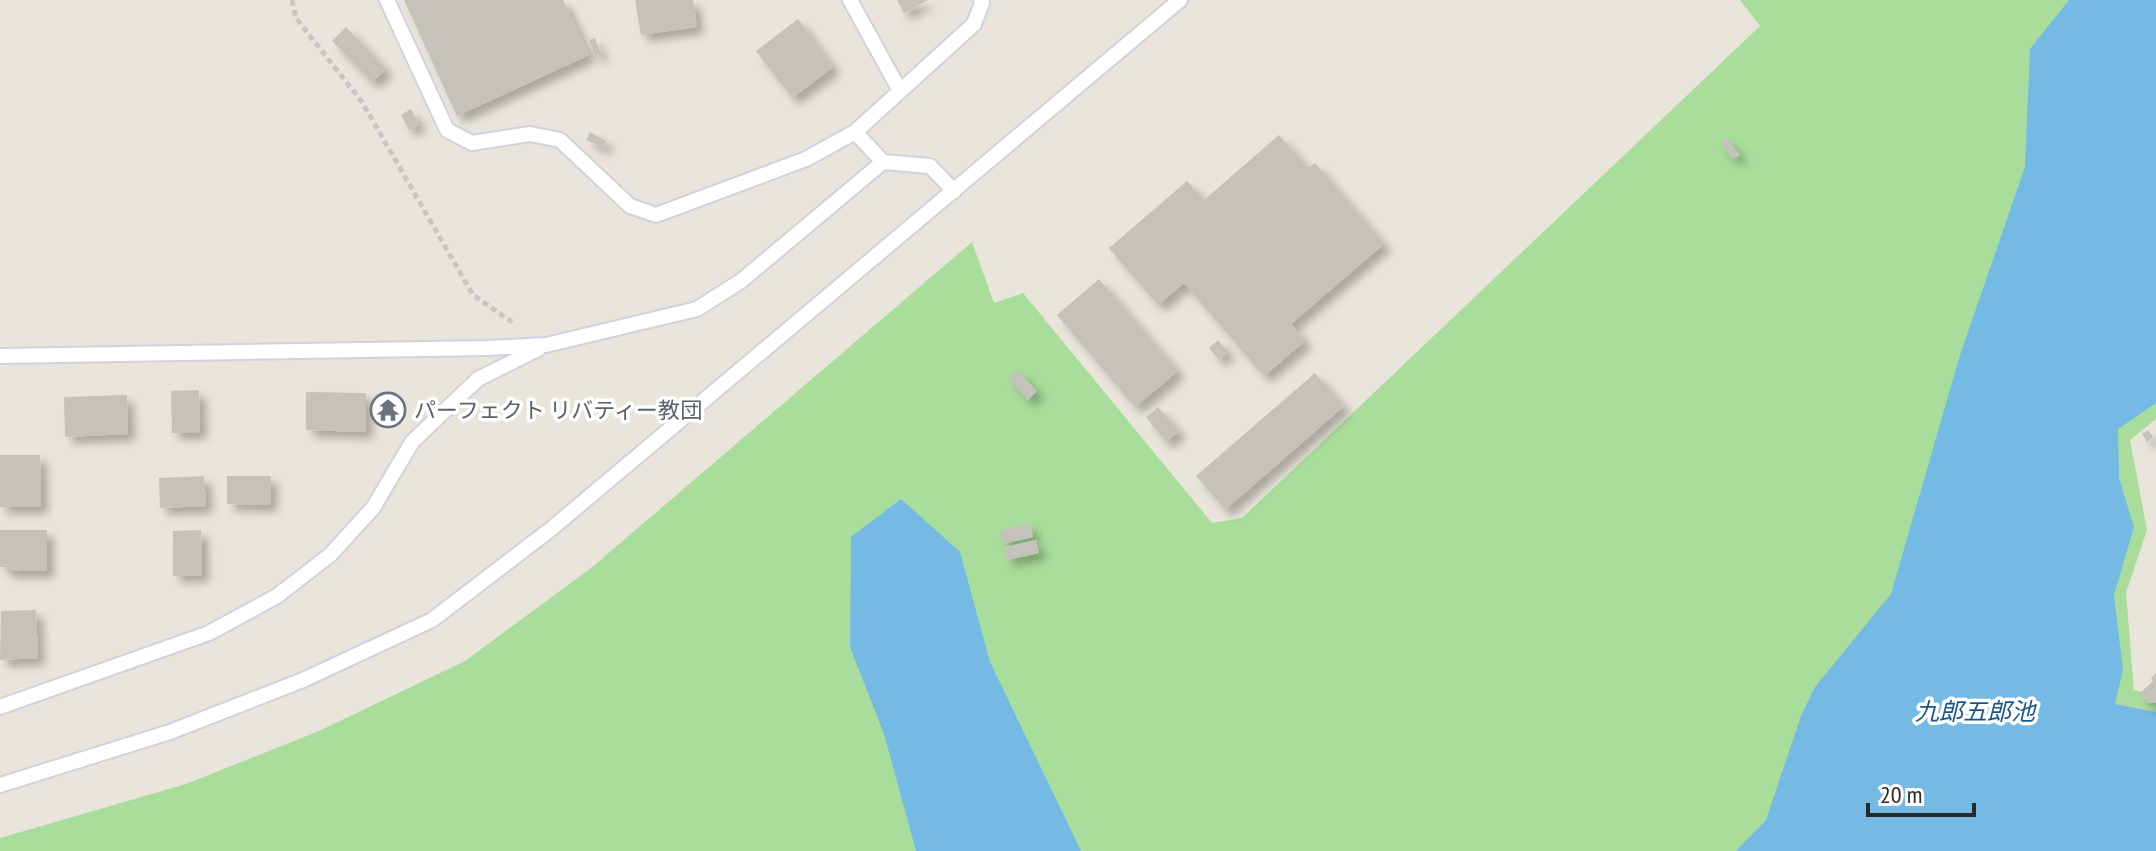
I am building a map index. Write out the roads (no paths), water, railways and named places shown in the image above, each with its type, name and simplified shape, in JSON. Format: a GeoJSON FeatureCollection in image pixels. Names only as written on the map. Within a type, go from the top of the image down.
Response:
{"type":"FeatureCollection","features":[{"type":"Feature","properties":{"kind":"lane"},"geometry":{"type":"LineString","coordinates":[[387,0],[447,130],[472,143],[530,134],[560,140],[630,206],[656,215],[806,159],[855,132],[974,24],[981,0]]}},
{"type":"Feature","properties":{"kind":"lane"},"geometry":{"type":"LineString","coordinates":[[850,0],[900,91]]}},
{"type":"Feature","properties":{"kind":"lane"},"geometry":{"type":"LineString","coordinates":[[0,785],[185,726],[303,680],[432,620],[551,529],[1180,0]]}},
{"type":"Feature","properties":{"kind":"lane"},"geometry":{"type":"LineString","coordinates":[[855,132],[883,162],[930,166],[954,191]]}},
{"type":"Feature","properties":{"kind":"lane"},"geometry":{"type":"LineString","coordinates":[[0,356],[472,349],[546,345],[697,309],[741,281],[883,162]]}},
{"type":"Feature","properties":{"kind":"lane"},"geometry":{"type":"LineString","coordinates":[[0,707],[209,633],[277,596],[330,555],[373,508],[412,442],[478,379],[546,345]]}},
{"type":"Feature","properties":{"kind":"water","name":"九郎五郎池"},"geometry":{"type":"Polygon","coordinates":[[[2069,0],[2156,0],[2156,403],[2118,429],[2119,478],[2134,527],[2114,595],[2123,670],[2115,704],[2156,712],[2156,851],[1736,851],[1766,820],[1801,716],[1815,687],[1891,594],[1960,355],[2025,167],[2030,49],[2069,0]]]}},
{"type":"Feature","properties":{"kind":"water"},"geometry":{"type":"Polygon","coordinates":[[[901,499],[960,552],[990,662],[1081,851],[916,851],[884,734],[850,647],[851,537],[901,499]]]}},
{"type":"Feature","properties":{"kind":"place","name":"パーフェクト リバティー教団"},"geometry":{"type":"Point","coordinates":[388,410]}}]}
